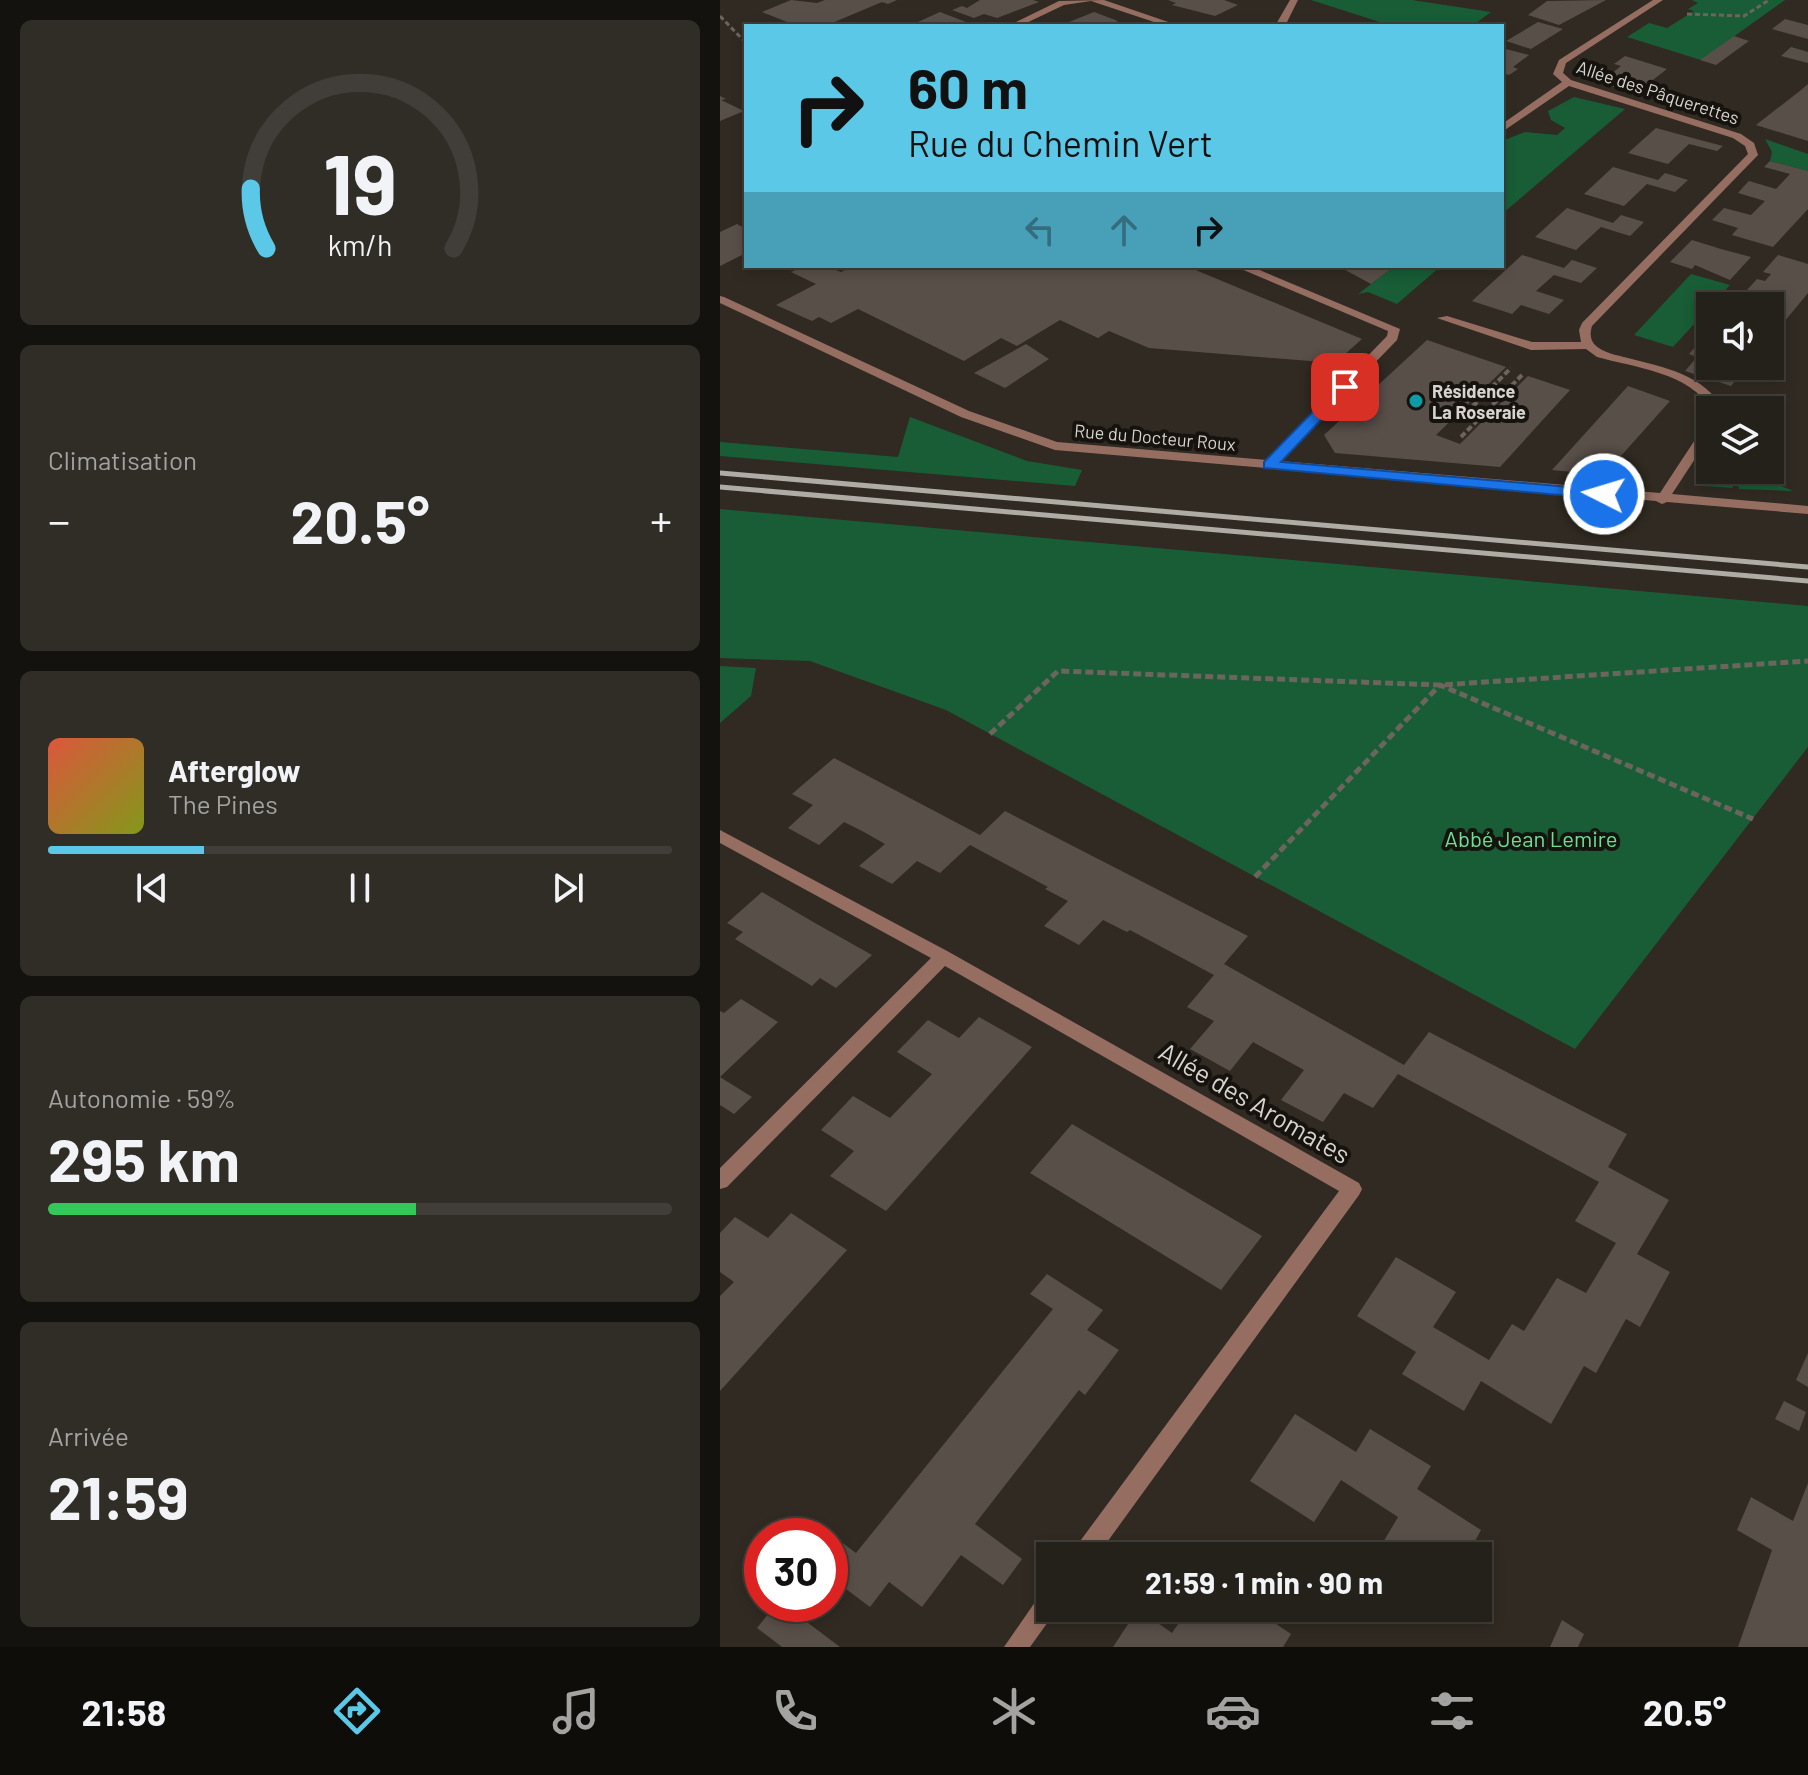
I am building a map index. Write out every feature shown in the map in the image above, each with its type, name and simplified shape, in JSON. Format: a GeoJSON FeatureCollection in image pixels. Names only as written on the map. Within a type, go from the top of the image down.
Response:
{"type":"FeatureCollection","features":[{"type":"Feature","properties":{"kind":"street"},"geometry":{"type":"LineString","coordinates":[[1017,24],[1062,3],[1087,0]]}},
{"type":"Feature","properties":{"kind":"street"},"geometry":{"type":"LineString","coordinates":[[1095,0],[1169,24]]}},
{"type":"Feature","properties":{"kind":"street"},"geometry":{"type":"LineString","coordinates":[[1281,24],[1294,0]]}},
{"type":"Feature","properties":{"kind":"street","name":"Allée des Pâquerettes"},"geometry":{"type":"LineString","coordinates":[[1588,345],[1586,325],[1751,159],[1753,152],[1746,141],[1731,133],[1568,82],[1558,74],[1562,62],[1659,0]]}},
{"type":"Feature","properties":{"kind":"street"},"geometry":{"type":"LineString","coordinates":[[1504,128],[1568,82]]}},
{"type":"Feature","properties":{"kind":"street"},"geometry":{"type":"LineString","coordinates":[[1245,268],[1394,329],[1393,337],[1269,465]]}},
{"type":"Feature","properties":{"kind":"street","name":"Rue du Docteur Roux"},"geometry":{"type":"LineString","coordinates":[[720,299],[965,414],[1036,441],[1083,450],[1808,510]]}},
{"type":"Feature","properties":{"kind":"street"},"geometry":{"type":"LineString","coordinates":[[1443,318],[1531,346],[1588,345],[1601,354],[1694,384],[1710,396]]}},
{"type":"Feature","properties":{"kind":"street"},"geometry":{"type":"LineString","coordinates":[[1662,500],[1696,448]]}},
{"type":"Feature","properties":{"kind":"street","name":"Allée des Aromates"},"geometry":{"type":"LineString","coordinates":[[720,836],[943,957],[1352,1189],[1093,1542]]}},
{"type":"Feature","properties":{"kind":"street"},"geometry":{"type":"LineString","coordinates":[[720,1181],[943,957]]}},
{"type":"Feature","properties":{"kind":"street"},"geometry":{"type":"LineString","coordinates":[[1016,1647],[1036,1619]]}},
{"type":"Feature","properties":{"kind":"path"},"geometry":{"type":"LineString","coordinates":[[1687,14],[1744,16],[1769,0]]}},
{"type":"Feature","properties":{"kind":"path"},"geometry":{"type":"LineString","coordinates":[[720,16],[744,41]]}},
{"type":"Feature","properties":{"kind":"path"},"geometry":{"type":"LineString","coordinates":[[1460,419],[1521,358]]}},
{"type":"Feature","properties":{"kind":"path"},"geometry":{"type":"LineString","coordinates":[[1461,437],[1533,364]]}},
{"type":"Feature","properties":{"kind":"path"},"geometry":{"type":"LineString","coordinates":[[990,734],[1058,671],[1440,685],[1808,661]]}},
{"type":"Feature","properties":{"kind":"path"},"geometry":{"type":"LineString","coordinates":[[1440,685],[1753,819]]}},
{"type":"Feature","properties":{"kind":"path"},"geometry":{"type":"LineString","coordinates":[[1255,877],[1440,685]]}},
{"type":"Feature","properties":{"kind":"green space"},"geometry":{"type":"Polygon","coordinates":[[[1311,0],[1412,0],[1491,12],[1475,24],[1386,24],[1311,0]]]}},
{"type":"Feature","properties":{"kind":"green space"},"geometry":{"type":"Polygon","coordinates":[[[1692,0],[1785,0],[1701,60],[1627,37],[1649,23],[1667,28],[1694,11],[1688,9],[1698,3],[1692,0]]]}},
{"type":"Feature","properties":{"kind":"green space"},"geometry":{"type":"Polygon","coordinates":[[[1574,97],[1625,109],[1504,212],[1504,140],[1525,132],[1557,135],[1565,128],[1551,120],[1548,111],[1574,97]]]}},
{"type":"Feature","properties":{"kind":"green space"},"geometry":{"type":"Polygon","coordinates":[[[1765,139],[1808,154],[1808,171],[1770,161],[1772,152],[1765,139]]]}},
{"type":"Feature","properties":{"kind":"green space"},"geometry":{"type":"Polygon","coordinates":[[[1392,268],[1439,268],[1397,304],[1368,292],[1358,294],[1392,268]]]}},
{"type":"Feature","properties":{"kind":"green space"},"geometry":{"type":"Polygon","coordinates":[[[1691,274],[1730,285],[1724,292],[1696,292],[1696,322],[1673,347],[1634,335],[1691,274]]]}},
{"type":"Feature","properties":{"kind":"green space"},"geometry":{"type":"Polygon","coordinates":[[[910,417],[1027,461],[1082,470],[1075,486],[720,456],[720,442],[898,457],[910,417]]]}},
{"type":"Feature","properties":{"kind":"green space"},"geometry":{"type":"Polygon","coordinates":[[[1732,484],[1733,488],[1703,486],[1732,484]]]}},
{"type":"Feature","properties":{"kind":"green space"},"geometry":{"type":"Polygon","coordinates":[[[1738,484],[1776,484],[1793,491],[1739,489],[1738,484]]]}},
{"type":"Feature","properties":{"kind":"green space","name":"Abbé Jean Lemire"},"geometry":{"type":"Polygon","coordinates":[[[720,509],[1808,606],[1808,747],[1575,1049],[946,710],[810,661],[720,658],[720,509]]]}},
{"type":"Feature","properties":{"kind":"green space"},"geometry":{"type":"Polygon","coordinates":[[[720,666],[756,668],[751,696],[720,723],[720,666]]]}},
{"type":"Feature","properties":{"kind":"building"},"geometry":{"type":"Polygon","coordinates":[[[791,0],[817,3],[825,0],[897,0],[888,4],[882,2],[830,24],[792,24],[762,12],[791,0]]]}},
{"type":"Feature","properties":{"kind":"building"},"geometry":{"type":"Polygon","coordinates":[[[980,0],[1039,2],[997,18],[984,14],[974,18],[952,10],[962,6],[967,8],[980,0]]]}},
{"type":"Feature","properties":{"kind":"building"},"geometry":{"type":"Polygon","coordinates":[[[1168,0],[1224,0],[1238,5],[1215,16],[1172,5],[1176,3],[1168,0]]]}},
{"type":"Feature","properties":{"kind":"building"},"geometry":{"type":"Polygon","coordinates":[[[1606,0],[1559,25],[1528,15],[1547,1],[1606,0]]]}},
{"type":"Feature","properties":{"kind":"building"},"geometry":{"type":"Polygon","coordinates":[[[940,12],[966,22],[961,24],[913,24],[940,12]]]}},
{"type":"Feature","properties":{"kind":"building"},"geometry":{"type":"Polygon","coordinates":[[[1094,12],[1118,21],[1111,24],[1064,24],[1094,12]]]}},
{"type":"Feature","properties":{"kind":"building"},"geometry":{"type":"Polygon","coordinates":[[[1785,19],[1808,25],[1808,39],[1772,29],[1785,19]]]}},
{"type":"Feature","properties":{"kind":"building"},"geometry":{"type":"Polygon","coordinates":[[[1538,22],[1563,29],[1531,49],[1506,41],[1538,22]]]}},
{"type":"Feature","properties":{"kind":"building"},"geometry":{"type":"Polygon","coordinates":[[[1734,36],[1749,41],[1716,65],[1700,60],[1734,36]]]}},
{"type":"Feature","properties":{"kind":"building"},"geometry":{"type":"Polygon","coordinates":[[[1791,47],[1808,52],[1808,63],[1781,56],[1791,47]]]}},
{"type":"Feature","properties":{"kind":"building"},"geometry":{"type":"Polygon","coordinates":[[[1504,49],[1529,55],[1513,67],[1518,69],[1509,75],[1504,74],[1504,49]]]}},
{"type":"Feature","properties":{"kind":"building"},"geometry":{"type":"Polygon","coordinates":[[[1625,56],[1667,69],[1649,83],[1627,91],[1600,83],[1621,66],[1614,64],[1625,56]]]}},
{"type":"Feature","properties":{"kind":"building"},"geometry":{"type":"Polygon","coordinates":[[[1808,84],[1808,141],[1756,125],[1801,90],[1808,84]]]}},
{"type":"Feature","properties":{"kind":"building"},"geometry":{"type":"Polygon","coordinates":[[[720,96],[726,99],[721,100],[744,111],[720,121],[720,96]]]}},
{"type":"Feature","properties":{"kind":"building"},"geometry":{"type":"Polygon","coordinates":[[[1656,128],[1723,146],[1717,151],[1689,144],[1668,164],[1628,153],[1656,128]]]}},
{"type":"Feature","properties":{"kind":"building"},"geometry":{"type":"Polygon","coordinates":[[[1770,161],[1808,171],[1808,209],[1773,247],[1732,235],[1738,228],[1712,220],[1724,208],[1751,215],[1765,201],[1738,193],[1749,181],[1776,189],[1790,174],[1764,167],[1770,161]]]}},
{"type":"Feature","properties":{"kind":"building"},"geometry":{"type":"Polygon","coordinates":[[[1613,167],[1658,180],[1665,173],[1688,180],[1675,192],[1647,184],[1624,206],[1584,194],[1613,167]]]}},
{"type":"Feature","properties":{"kind":"building"},"geometry":{"type":"Polygon","coordinates":[[[1567,208],[1613,223],[1621,215],[1644,222],[1630,236],[1601,227],[1576,250],[1535,237],[1567,208]]]}},
{"type":"Feature","properties":{"kind":"building"},"geometry":{"type":"Polygon","coordinates":[[[737,224],[744,228],[744,254],[720,266],[720,232],[737,224]]]}},
{"type":"Feature","properties":{"kind":"building"},"geometry":{"type":"Polygon","coordinates":[[[1692,240],[1751,257],[1730,280],[1695,265],[1692,269],[1670,262],[1692,240]]]}},
{"type":"Feature","properties":{"kind":"building"},"geometry":{"type":"Polygon","coordinates":[[[1522,255],[1564,268],[1572,260],[1597,268],[1581,283],[1554,275],[1536,291],[1564,300],[1549,314],[1521,305],[1512,314],[1472,301],[1522,255]]]}},
{"type":"Feature","properties":{"kind":"building"},"geometry":{"type":"Polygon","coordinates":[[[1778,255],[1808,264],[1808,293],[1784,322],[1784,292],[1747,290],[1757,279],[1765,281],[1771,274],[1763,272],[1778,255]]]}},
{"type":"Feature","properties":{"kind":"building"},"geometry":{"type":"Polygon","coordinates":[[[800,268],[835,268],[841,272],[849,268],[1191,268],[1362,339],[1335,363],[1149,348],[1109,331],[1098,338],[1060,320],[1017,346],[1001,338],[964,361],[858,309],[831,323],[819,317],[812,321],[776,305],[816,284],[791,272],[800,268]]]}},
{"type":"Feature","properties":{"kind":"building"},"geometry":{"type":"Polygon","coordinates":[[[1342,268],[1392,268],[1371,284],[1342,268]]]}},
{"type":"Feature","properties":{"kind":"building","name":"Résidence La Roseraie"},"geometry":{"type":"Polygon","coordinates":[[[1427,340],[1506,367],[1436,435],[1460,444],[1528,376],[1570,390],[1500,467],[1335,453],[1324,435],[1427,340]]]}},
{"type":"Feature","properties":{"kind":"building"},"geometry":{"type":"Polygon","coordinates":[[[1026,344],[1049,359],[1005,388],[974,373],[1026,344]]]}},
{"type":"Feature","properties":{"kind":"building"},"geometry":{"type":"Polygon","coordinates":[[[1696,358],[1696,375],[1685,371],[1696,358]]]}},
{"type":"Feature","properties":{"kind":"building"},"geometry":{"type":"Polygon","coordinates":[[[1713,380],[1736,380],[1731,386],[1713,380]]]}},
{"type":"Feature","properties":{"kind":"building"},"geometry":{"type":"Polygon","coordinates":[[[1628,386],[1670,401],[1604,475],[1552,470],[1628,386]]]}},
{"type":"Feature","properties":{"kind":"building"},"geometry":{"type":"Polygon","coordinates":[[[834,758],[980,835],[1005,811],[1248,936],[1224,964],[1404,1065],[1429,1032],[1627,1134],[1608,1167],[1669,1200],[1637,1254],[1670,1272],[1640,1327],[1626,1319],[1596,1373],[1584,1366],[1551,1424],[1481,1381],[1464,1411],[1402,1374],[1416,1352],[1357,1316],[1396,1257],[1456,1292],[1433,1327],[1489,1360],[1512,1324],[1524,1331],[1557,1278],[1586,1293],[1616,1243],[1575,1221],[1599,1182],[1398,1074],[1373,1108],[1344,1093],[1323,1122],[1281,1100],[1304,1070],[1253,1042],[1230,1071],[1190,1049],[1214,1021],[1187,1007],[1214,975],[1130,930],[1127,932],[1103,920],[1079,945],[1044,926],[1068,901],[970,845],[940,873],[917,861],[892,884],[859,866],[885,844],[864,832],[844,822],[819,845],[788,828],[813,805],[792,794],[834,758]]]}},
{"type":"Feature","properties":{"kind":"building"},"geometry":{"type":"Polygon","coordinates":[[[762,892],[872,955],[836,988],[820,978],[812,986],[735,939],[743,932],[727,923],[762,892]]]}},
{"type":"Feature","properties":{"kind":"building"},"geometry":{"type":"Polygon","coordinates":[[[741,999],[778,1022],[720,1077],[720,1011],[724,1013],[741,999]]]}},
{"type":"Feature","properties":{"kind":"building"},"geometry":{"type":"Polygon","coordinates":[[[979,1017],[1032,1047],[886,1211],[830,1176],[854,1151],[821,1130],[853,1096],[890,1118],[932,1074],[897,1052],[928,1020],[959,1038],[979,1017]]]}},
{"type":"Feature","properties":{"kind":"building"},"geometry":{"type":"Polygon","coordinates":[[[720,1077],[752,1097],[734,1114],[720,1105],[720,1077]]]}},
{"type":"Feature","properties":{"kind":"building"},"geometry":{"type":"Polygon","coordinates":[[[1072,1124],[1262,1236],[1221,1290],[1030,1173],[1072,1124]]]}},
{"type":"Feature","properties":{"kind":"building"},"geometry":{"type":"Polygon","coordinates":[[[791,1213],[847,1250],[720,1391],[720,1296],[734,1282],[720,1272],[720,1233],[735,1217],[768,1238],[791,1213]]]}},
{"type":"Feature","properties":{"kind":"building"},"geometry":{"type":"Polygon","coordinates":[[[1047,1274],[1103,1310],[1087,1330],[1119,1350],[1085,1395],[1079,1390],[975,1524],[1022,1559],[1003,1585],[961,1555],[922,1607],[889,1582],[870,1607],[848,1590],[848,1547],[856,1553],[1053,1309],[1030,1294],[1047,1274]]]}},
{"type":"Feature","properties":{"kind":"building"},"geometry":{"type":"Polygon","coordinates":[[[1808,1353],[1808,1387],[1796,1380],[1808,1353]]]}},
{"type":"Feature","properties":{"kind":"building"},"geometry":{"type":"Polygon","coordinates":[[[1784,1401],[1806,1412],[1799,1431],[1775,1419],[1784,1401]]]}},
{"type":"Feature","properties":{"kind":"building"},"geometry":{"type":"Polygon","coordinates":[[[1295,1414],[1356,1452],[1370,1429],[1431,1466],[1417,1489],[1481,1530],[1475,1542],[1383,1542],[1398,1517],[1341,1480],[1314,1522],[1250,1481],[1295,1414]]]}},
{"type":"Feature","properties":{"kind":"building"},"geometry":{"type":"Polygon","coordinates":[[[1808,1483],[1808,1647],[1738,1647],[1772,1550],[1737,1530],[1751,1497],[1793,1521],[1808,1483]]]}},
{"type":"Feature","properties":{"kind":"building"},"geometry":{"type":"Polygon","coordinates":[[[1562,1620],[1584,1634],[1578,1647],[1550,1647],[1562,1620]]]}},
{"type":"Feature","properties":{"kind":"building"},"geometry":{"type":"Polygon","coordinates":[[[762,1622],[807,1622],[840,1647],[782,1647],[757,1628],[762,1622]]]}},
{"type":"Feature","properties":{"kind":"building"},"geometry":{"type":"Polygon","coordinates":[[[1129,1622],[1156,1622],[1172,1633],[1179,1622],[1273,1622],[1291,1634],[1283,1647],[1113,1647],[1129,1622]]]}},
{"type":"Feature","properties":{"kind":"railway"},"geometry":{"type":"LineString","coordinates":[[720,473],[1808,567]]}},
{"type":"Feature","properties":{"kind":"railway"},"geometry":{"type":"LineString","coordinates":[[720,487],[1808,581]]}},
{"type":"Feature","properties":{"kind":"place","name":"Résidence La Roseraie"},"geometry":{"type":"Point","coordinates":[1416,401]}},
{"type":"Feature","properties":{"kind":"route"},"geometry":{"type":"LineString","coordinates":[[1345,387],[1269,465],[1604,494]]}}]}
